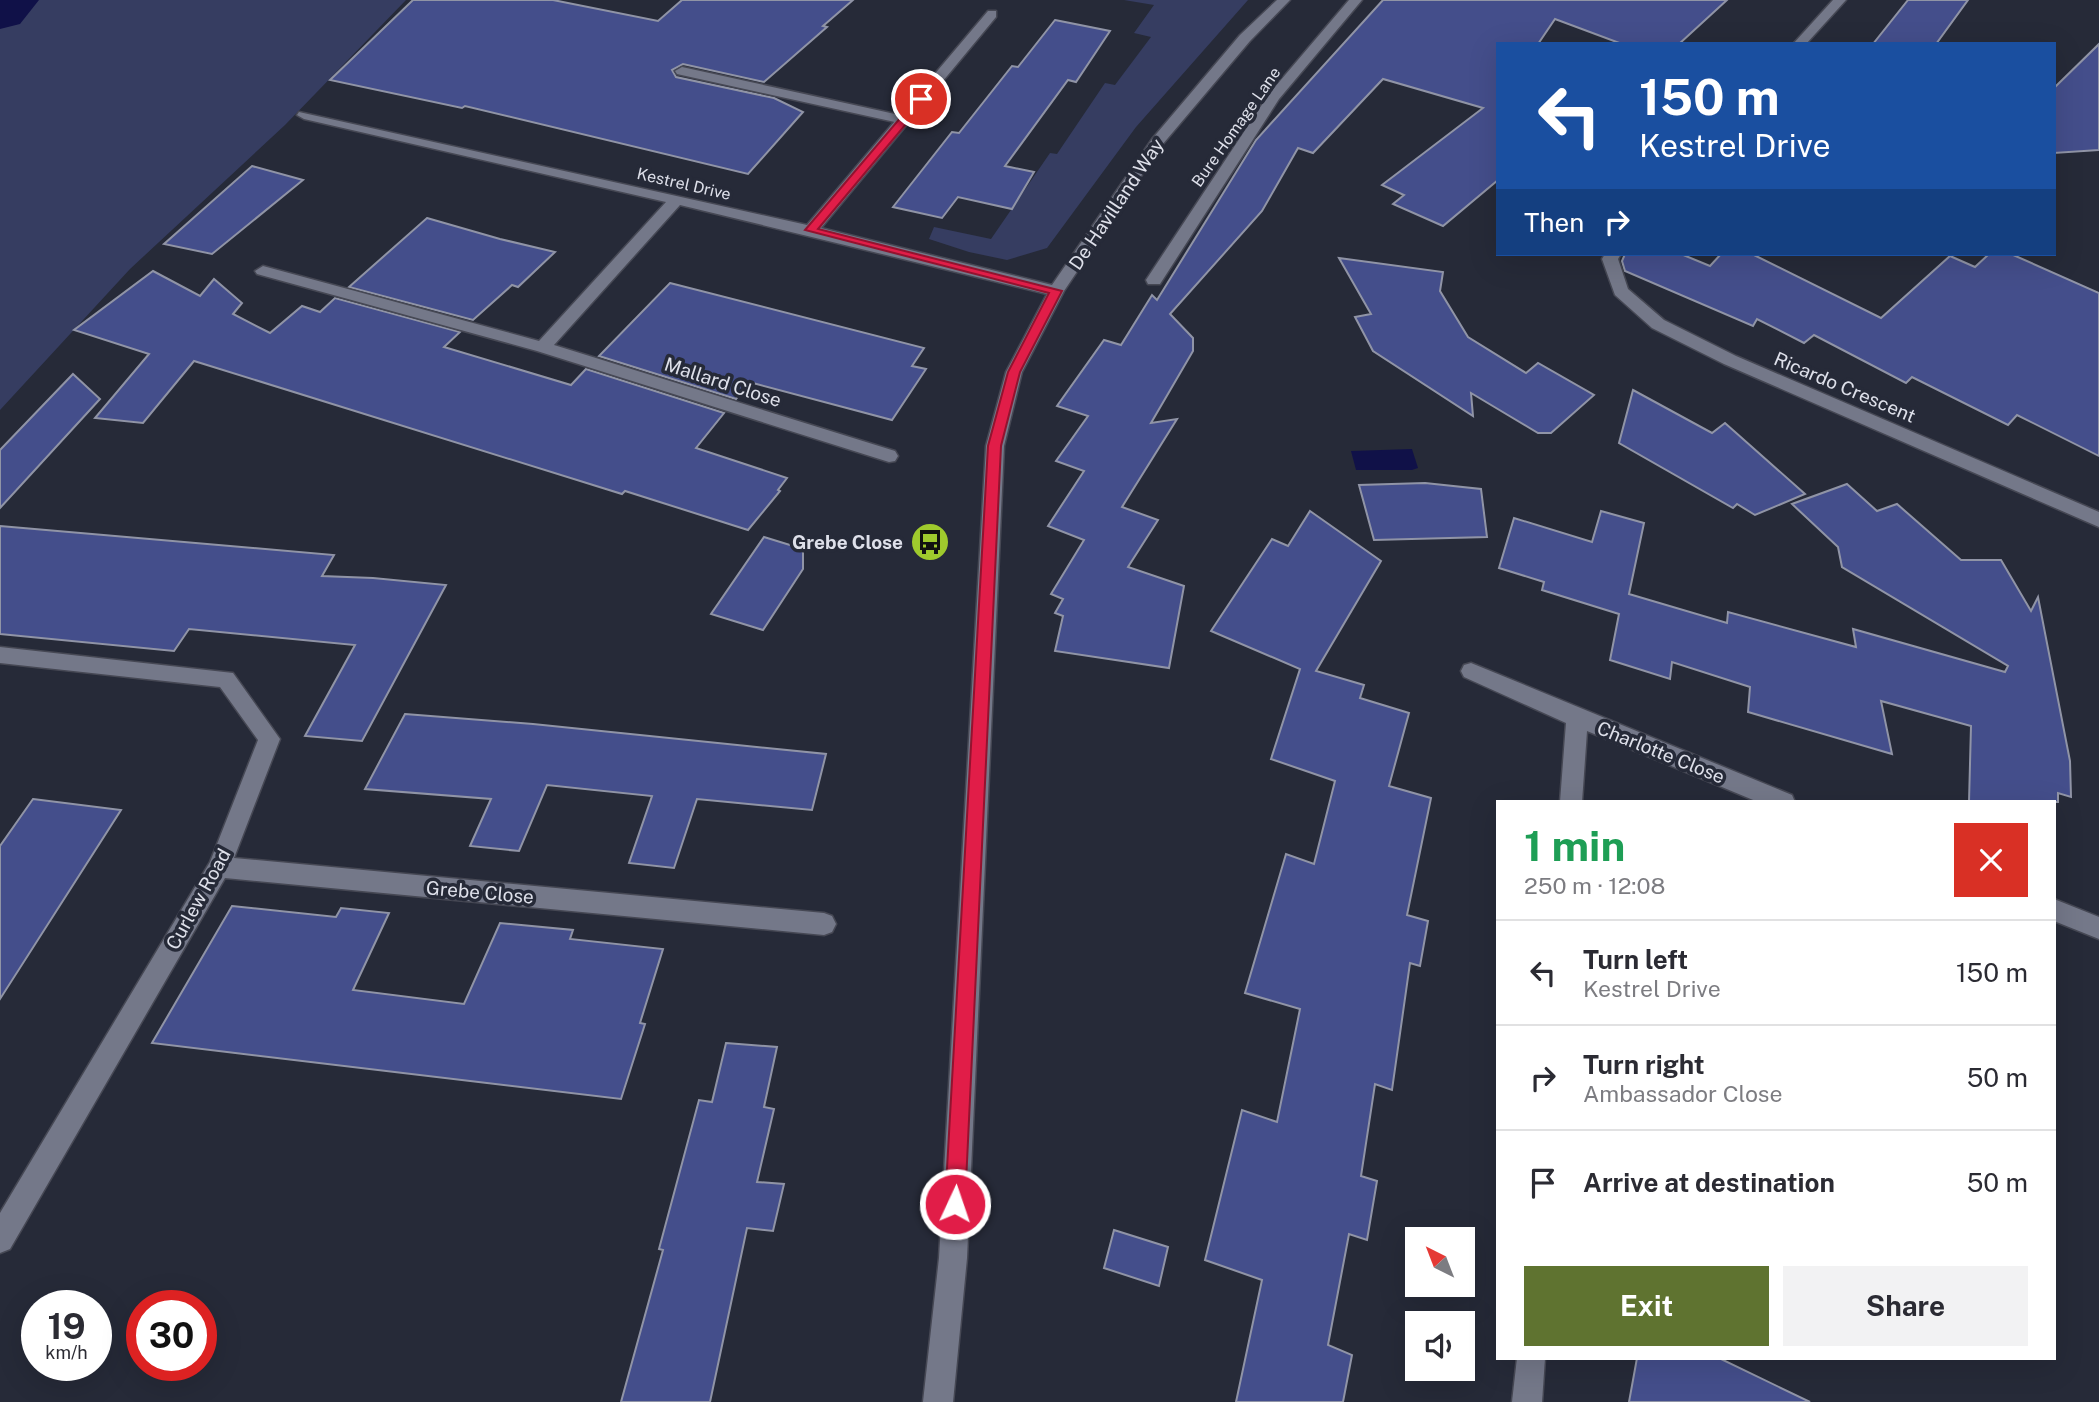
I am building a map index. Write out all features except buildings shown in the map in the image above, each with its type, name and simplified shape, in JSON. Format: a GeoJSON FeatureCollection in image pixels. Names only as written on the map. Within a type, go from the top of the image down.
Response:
{"type":"FeatureCollection","features":[{"type":"Feature","properties":{"kind":"street","name":"De Havilland Way"},"geometry":{"type":"LineString","coordinates":[[938,1402],[953,1258],[995,446],[1014,372],[1056,291],[1157,142],[1245,38],[1284,0]]}},
{"type":"Feature","properties":{"kind":"street","name":"Bure Homage Lane"},"geometry":{"type":"LineString","coordinates":[[1154,280],[1274,97],[1356,0]]}},
{"type":"Feature","properties":{"kind":"street"},"geometry":{"type":"LineString","coordinates":[[1801,42],[1840,0]]}},
{"type":"Feature","properties":{"kind":"street"},"geometry":{"type":"LineString","coordinates":[[811,230],[992,14]]}},
{"type":"Feature","properties":{"kind":"street"},"geometry":{"type":"LineString","coordinates":[[682,71],[904,120]]}},
{"type":"Feature","properties":{"kind":"street","name":"Kestrel Drive"},"geometry":{"type":"LineString","coordinates":[[304,116],[811,230],[1056,291]]}},
{"type":"Feature","properties":{"kind":"street"},"geometry":{"type":"LineString","coordinates":[[544,347],[676,200]]}},
{"type":"Feature","properties":{"kind":"street","name":"Ricardo Crescent"},"geometry":{"type":"LineString","coordinates":[[1612,256],[1610,259],[1622,291],[1658,324],[1730,360],[2099,520]]}},
{"type":"Feature","properties":{"kind":"street","name":"Mallard Close"},"geometry":{"type":"LineString","coordinates":[[263,271],[544,347],[889,456]]}},
{"type":"Feature","properties":{"kind":"street","name":"Curlew Road"},"geometry":{"type":"LineString","coordinates":[[0,655],[226,679],[269,739],[219,867],[0,1238]]}},
{"type":"Feature","properties":{"kind":"street","name":"Charlotte Close"},"geometry":{"type":"LineString","coordinates":[[1471,671],[1577,718],[1779,800]]}},
{"type":"Feature","properties":{"kind":"street","name":"Charlotte Close"},"geometry":{"type":"LineString","coordinates":[[1571,800],[1577,718]]}},
{"type":"Feature","properties":{"kind":"street","name":"Grebe Close"},"geometry":{"type":"LineString","coordinates":[[219,867],[824,924]]}},
{"type":"Feature","properties":{"kind":"street"},"geometry":{"type":"LineString","coordinates":[[2056,911],[2099,928]]}},
{"type":"Feature","properties":{"kind":"street"},"geometry":{"type":"LineString","coordinates":[[1527,1402],[1531,1360]]}},
{"type":"Feature","properties":{"kind":"shaded area"},"geometry":{"type":"Polygon","coordinates":[[[0,0],[406,0],[285,125],[130,269],[0,410],[0,0]]]}},
{"type":"Feature","properties":{"kind":"shaded area"},"geometry":{"type":"Polygon","coordinates":[[[1124,0],[1248,0],[1136,127],[1047,248],[1007,260],[969,252],[929,239],[934,227],[991,239],[1050,153],[1057,154],[1105,83],[1115,85],[1151,37],[1134,33],[1154,5],[1124,0]]]}},
{"type":"Feature","properties":{"kind":"shaded area"},"geometry":{"type":"Polygon","coordinates":[[[1412,449],[1418,468],[1412,470],[1356,470],[1351,451],[1412,449]]]}},
{"type":"Feature","properties":{"kind":"waterway"},"geometry":{"type":"LineString","coordinates":[[0,12],[11,0]]}},
{"type":"Feature","properties":{"kind":"place","name":"Grebe Close"},"geometry":{"type":"Point","coordinates":[930,542]}},
{"type":"Feature","properties":{"kind":"route"},"geometry":{"type":"LineString","coordinates":[[921,99],[811,230],[1056,291],[1014,372],[995,446],[967,936],[955,1204]]}}]}
